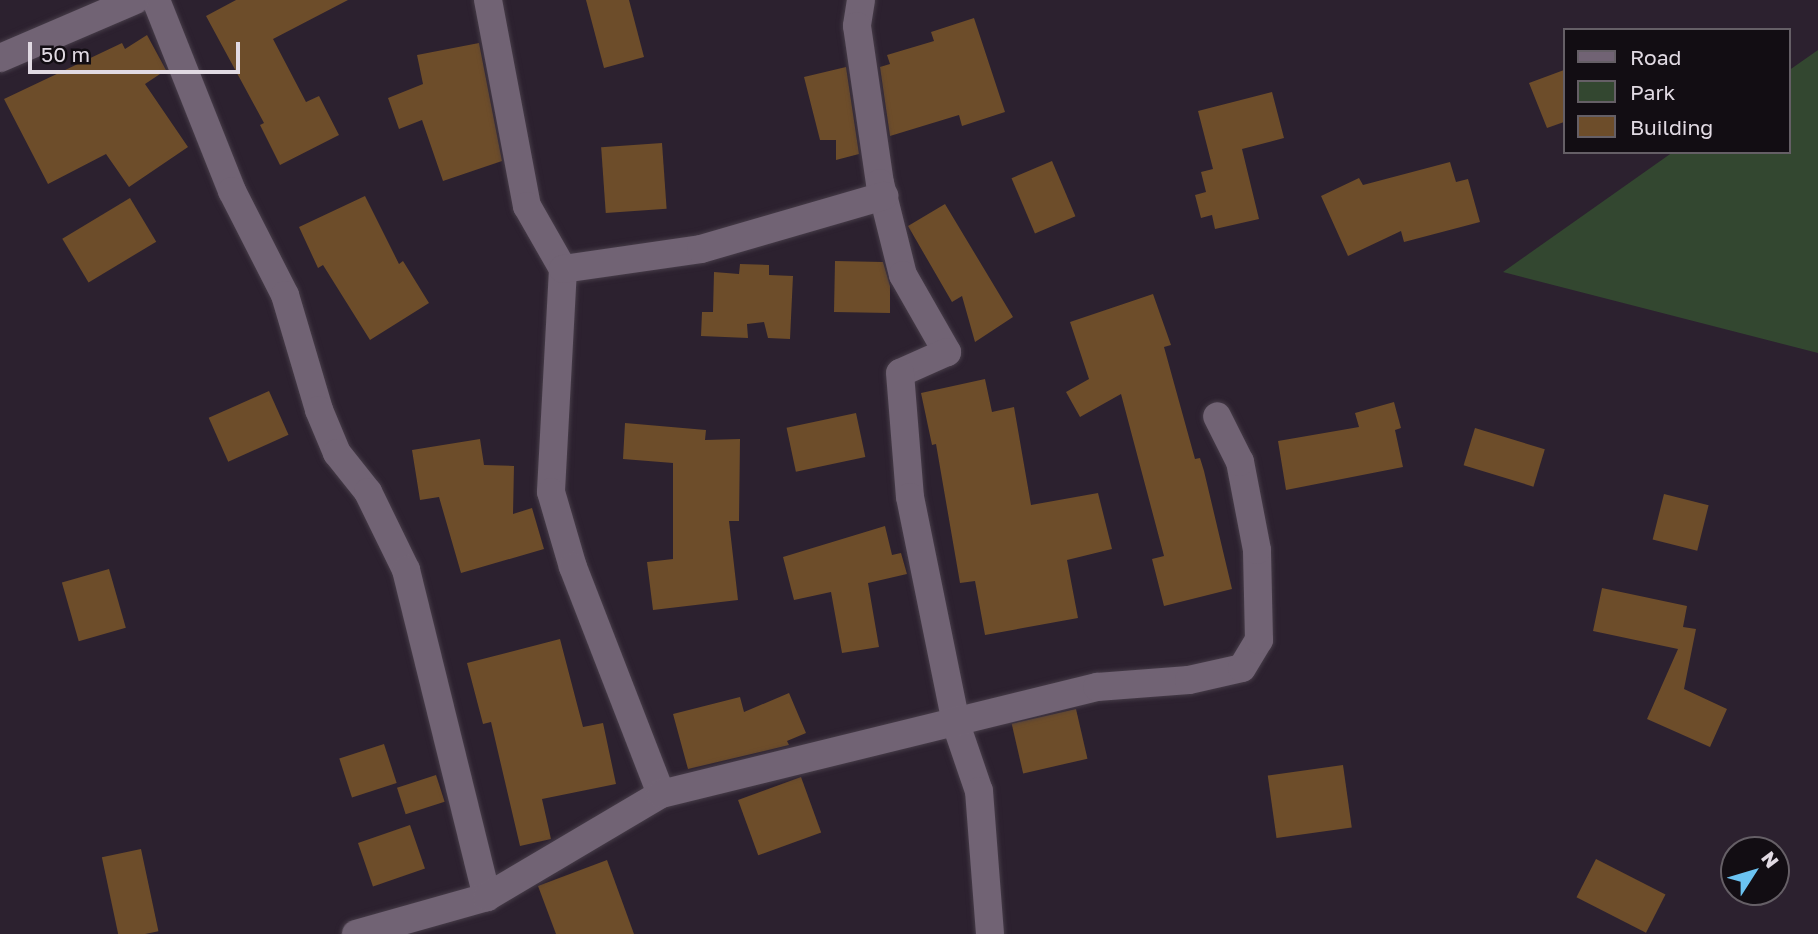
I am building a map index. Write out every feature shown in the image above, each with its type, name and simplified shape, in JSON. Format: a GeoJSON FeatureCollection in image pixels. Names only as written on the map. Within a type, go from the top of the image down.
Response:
{"type":"FeatureCollection","features":[{"type":"Feature","properties":{"kind":"street"},"geometry":{"type":"LineString","coordinates":[[0,58],[135,0]]}},
{"type":"Feature","properties":{"kind":"street"},"geometry":{"type":"LineString","coordinates":[[156,0],[232,191],[285,295],[319,410],[337,453],[374,502],[406,570],[487,897]]}},
{"type":"Feature","properties":{"kind":"street"},"geometry":{"type":"LineString","coordinates":[[488,0],[527,206],[563,269],[551,492],[591,615],[661,794]]}},
{"type":"Feature","properties":{"kind":"street"},"geometry":{"type":"LineString","coordinates":[[861,0],[857,26],[884,196],[903,275],[947,352],[900,373],[910,497],[956,724],[979,791],[990,934]]}},
{"type":"Feature","properties":{"kind":"street"},"geometry":{"type":"LineString","coordinates":[[563,269],[701,249],[884,196]]}},
{"type":"Feature","properties":{"kind":"street"},"geometry":{"type":"LineString","coordinates":[[356,934],[487,897],[661,794],[956,724],[1097,687],[1189,680],[1242,668],[1259,640],[1257,550],[1240,462],[1217,416]]}},
{"type":"Feature","properties":{"kind":"green space"},"geometry":{"type":"Polygon","coordinates":[[[1818,50],[1818,353],[1503,272],[1670,154],[1790,154],[1790,70],[1818,50]]]}},
{"type":"Feature","properties":{"kind":"building"},"geometry":{"type":"Polygon","coordinates":[[[236,0],[348,0],[273,39],[306,102],[319,96],[339,135],[280,165],[260,125],[264,123],[206,16],[236,0]]]}},
{"type":"Feature","properties":{"kind":"building"},"geometry":{"type":"Polygon","coordinates":[[[586,0],[629,0],[644,57],[604,68],[586,0]]]}},
{"type":"Feature","properties":{"kind":"building"},"geometry":{"type":"Polygon","coordinates":[[[974,18],[1005,112],[962,126],[959,115],[890,136],[880,67],[890,64],[887,55],[934,41],[931,32],[974,18]]]}},
{"type":"Feature","properties":{"kind":"building"},"geometry":{"type":"Polygon","coordinates":[[[147,35],[166,70],[145,84],[188,147],[129,187],[106,154],[48,184],[4,99],[122,43],[125,49],[147,35]]]}},
{"type":"Feature","properties":{"kind":"building"},"geometry":{"type":"Polygon","coordinates":[[[479,43],[502,161],[443,181],[422,120],[399,129],[388,98],[423,84],[417,55],[479,43]]]}},
{"type":"Feature","properties":{"kind":"building"},"geometry":{"type":"Polygon","coordinates":[[[846,67],[859,154],[836,160],[836,140],[820,140],[804,77],[846,67]]]}},
{"type":"Feature","properties":{"kind":"building"},"geometry":{"type":"Polygon","coordinates":[[[1562,71],[1562,123],[1547,128],[1529,83],[1562,71]]]}},
{"type":"Feature","properties":{"kind":"building"},"geometry":{"type":"Polygon","coordinates":[[[1272,92],[1284,138],[1242,149],[1259,219],[1215,229],[1212,215],[1201,218],[1195,195],[1206,192],[1201,172],[1213,169],[1198,111],[1272,92]]]}},
{"type":"Feature","properties":{"kind":"building"},"geometry":{"type":"Polygon","coordinates":[[[662,143],[667,209],[606,213],[601,147],[662,143]]]}},
{"type":"Feature","properties":{"kind":"building"},"geometry":{"type":"Polygon","coordinates":[[[1052,161],[1075,216],[1035,233],[1011,178],[1052,161]]]}},
{"type":"Feature","properties":{"kind":"building"},"geometry":{"type":"Polygon","coordinates":[[[1450,162],[1456,182],[1468,179],[1480,222],[1404,242],[1401,231],[1348,256],[1321,196],[1359,178],[1363,185],[1450,162]]]}},
{"type":"Feature","properties":{"kind":"building"},"geometry":{"type":"Polygon","coordinates":[[[365,196],[399,264],[403,261],[429,303],[370,340],[323,265],[318,268],[299,227],[365,196]]]}},
{"type":"Feature","properties":{"kind":"building"},"geometry":{"type":"Polygon","coordinates":[[[130,198],[156,242],[89,282],[62,239],[130,198]]]}},
{"type":"Feature","properties":{"kind":"building"},"geometry":{"type":"Polygon","coordinates":[[[945,204],[1013,317],[975,342],[962,296],[952,302],[908,226],[945,204]]]}},
{"type":"Feature","properties":{"kind":"building"},"geometry":{"type":"Polygon","coordinates":[[[835,261],[883,262],[890,286],[890,313],[834,312],[835,261]]]}},
{"type":"Feature","properties":{"kind":"building"},"geometry":{"type":"Polygon","coordinates":[[[740,264],[769,265],[769,275],[793,276],[790,339],[768,338],[764,322],[747,324],[748,338],[701,336],[702,312],[713,312],[714,272],[739,274],[740,264]]]}},
{"type":"Feature","properties":{"kind":"building"},"geometry":{"type":"Polygon","coordinates":[[[1153,294],[1171,345],[1164,347],[1195,459],[1200,458],[1204,471],[1232,589],[1164,606],[1152,559],[1164,556],[1121,394],[1080,417],[1066,392],[1089,379],[1070,322],[1153,294]]]}},
{"type":"Feature","properties":{"kind":"building"},"geometry":{"type":"Polygon","coordinates":[[[985,379],[992,412],[1014,407],[1031,505],[1098,493],[1112,549],[1067,560],[1078,618],[985,635],[975,581],[960,583],[936,444],[932,445],[921,393],[985,379]]]}},
{"type":"Feature","properties":{"kind":"building"},"geometry":{"type":"Polygon","coordinates":[[[269,391],[289,435],[228,462],[209,418],[269,391]]]}},
{"type":"Feature","properties":{"kind":"building"},"geometry":{"type":"Polygon","coordinates":[[[1394,402],[1401,428],[1395,430],[1403,467],[1286,490],[1278,441],[1359,427],[1355,413],[1394,402]]]}},
{"type":"Feature","properties":{"kind":"building"},"geometry":{"type":"Polygon","coordinates":[[[856,413],[865,457],[796,472],[787,428],[856,413]]]}},
{"type":"Feature","properties":{"kind":"building"},"geometry":{"type":"Polygon","coordinates":[[[625,423],[706,430],[705,440],[740,439],[739,521],[729,521],[738,600],[653,610],[647,562],[673,559],[673,463],[623,459],[625,423]]]}},
{"type":"Feature","properties":{"kind":"building"},"geometry":{"type":"Polygon","coordinates":[[[1475,428],[1545,449],[1533,487],[1464,465],[1475,428]]]}},
{"type":"Feature","properties":{"kind":"building"},"geometry":{"type":"Polygon","coordinates":[[[480,439],[484,465],[514,466],[513,514],[532,508],[544,549],[461,573],[439,497],[420,500],[412,450],[480,439]]]}},
{"type":"Feature","properties":{"kind":"building"},"geometry":{"type":"Polygon","coordinates":[[[1664,494],[1709,505],[1697,551],[1653,540],[1664,494]]]}},
{"type":"Feature","properties":{"kind":"building"},"geometry":{"type":"Polygon","coordinates":[[[885,526],[892,555],[901,553],[907,574],[868,583],[879,647],[842,653],[831,592],[794,600],[783,557],[885,526]]]}},
{"type":"Feature","properties":{"kind":"building"},"geometry":{"type":"Polygon","coordinates":[[[109,569],[126,628],[79,641],[62,583],[109,569]]]}},
{"type":"Feature","properties":{"kind":"building"},"geometry":{"type":"Polygon","coordinates":[[[1602,588],[1687,606],[1683,627],[1696,629],[1684,689],[1727,709],[1710,747],[1647,719],[1678,649],[1593,631],[1602,588]]]}},
{"type":"Feature","properties":{"kind":"building"},"geometry":{"type":"Polygon","coordinates":[[[560,639],[583,727],[603,723],[616,784],[542,799],[551,839],[520,846],[491,722],[483,724],[467,663],[560,639]]]}},
{"type":"Feature","properties":{"kind":"building"},"geometry":{"type":"Polygon","coordinates":[[[789,693],[806,733],[787,741],[789,745],[688,769],[673,714],[740,697],[744,712],[789,693]]]}},
{"type":"Feature","properties":{"kind":"building"},"geometry":{"type":"Polygon","coordinates":[[[1076,709],[1087,759],[1023,774],[1012,724],[1076,709]]]}},
{"type":"Feature","properties":{"kind":"building"},"geometry":{"type":"Polygon","coordinates":[[[384,744],[397,783],[352,798],[339,759],[384,744]]]}},
{"type":"Feature","properties":{"kind":"building"},"geometry":{"type":"Polygon","coordinates":[[[1343,765],[1352,827],[1277,838],[1268,776],[1343,765]]]}},
{"type":"Feature","properties":{"kind":"building"},"geometry":{"type":"Polygon","coordinates":[[[436,775],[445,802],[406,814],[397,788],[436,775]]]}},
{"type":"Feature","properties":{"kind":"building"},"geometry":{"type":"Polygon","coordinates":[[[801,777],[821,832],[758,855],[738,800],[801,777]]]}},
{"type":"Feature","properties":{"kind":"building"},"geometry":{"type":"Polygon","coordinates":[[[410,825],[425,868],[373,886],[358,843],[410,825]]]}},
{"type":"Feature","properties":{"kind":"building"},"geometry":{"type":"Polygon","coordinates":[[[141,849],[158,931],[118,934],[102,857],[141,849]]]}},
{"type":"Feature","properties":{"kind":"building"},"geometry":{"type":"Polygon","coordinates":[[[1596,859],[1665,894],[1646,933],[1576,897],[1596,859]]]}},
{"type":"Feature","properties":{"kind":"building"},"geometry":{"type":"Polygon","coordinates":[[[607,860],[634,934],[556,934],[538,886],[607,860]]]}}]}
